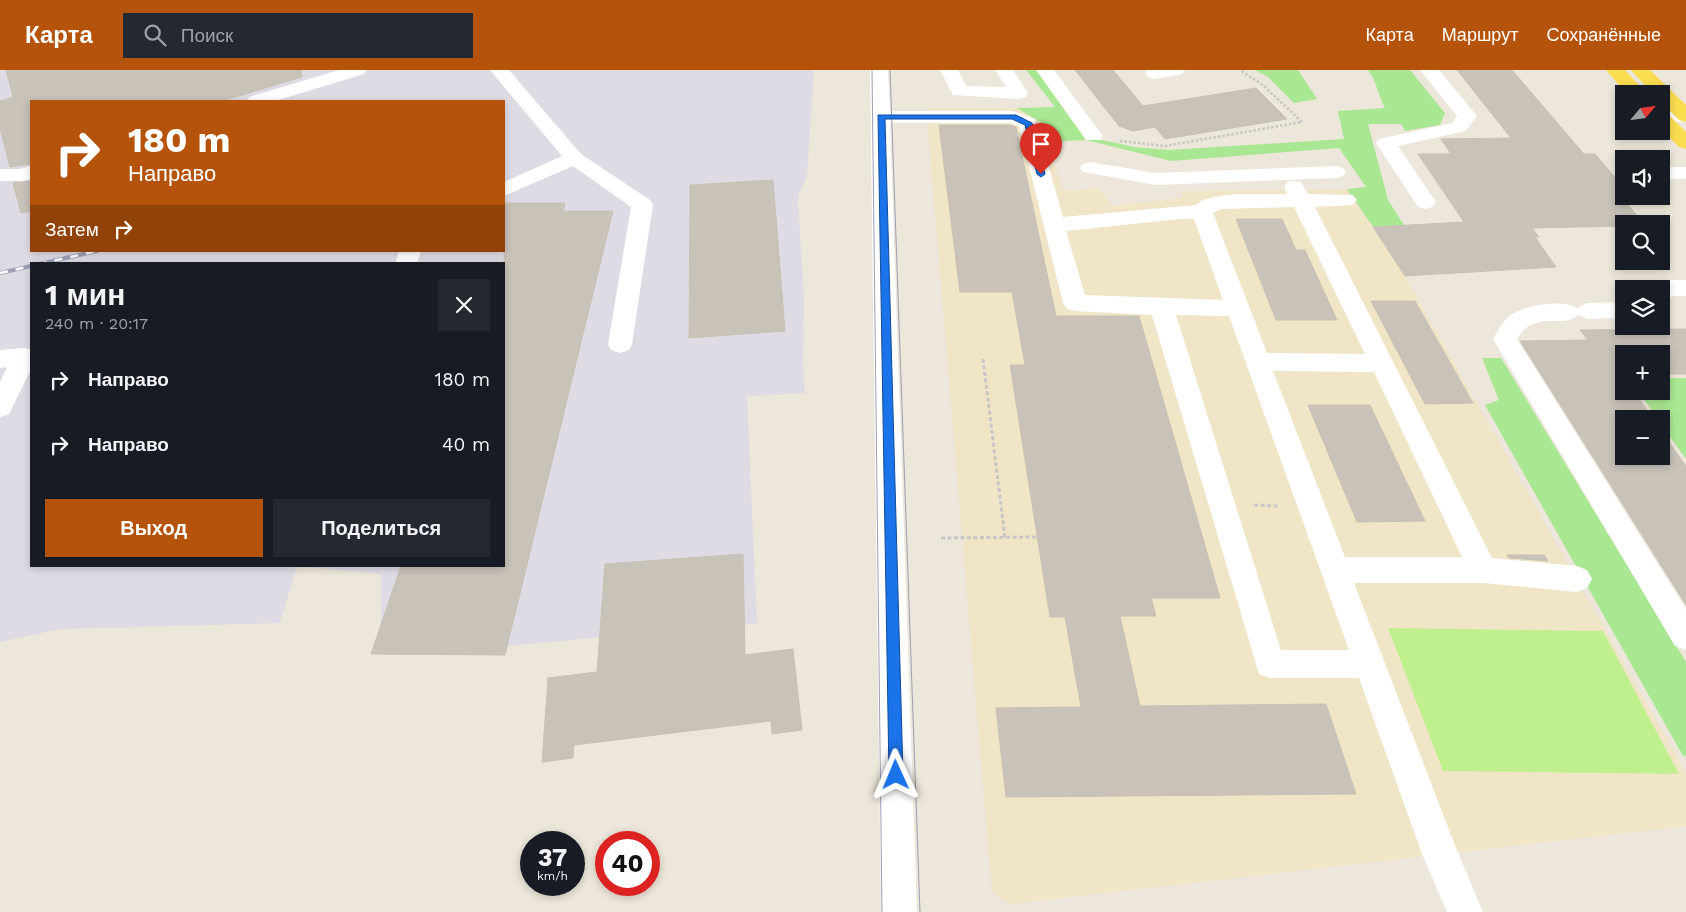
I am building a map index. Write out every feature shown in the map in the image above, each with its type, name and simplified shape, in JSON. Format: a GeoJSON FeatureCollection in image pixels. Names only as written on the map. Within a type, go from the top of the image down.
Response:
{"type":"FeatureCollection","features":[{"type":"Feature","properties":{"kind":"main road"},"geometry":{"type":"LineString","coordinates":[[1615,70],[1629,85]]}},
{"type":"Feature","properties":{"kind":"main road"},"geometry":{"type":"LineString","coordinates":[[1640,70],[1686,116]]}},
{"type":"Feature","properties":{"kind":"main road"},"geometry":{"type":"LineString","coordinates":[[1670,126],[1686,143]]}},
{"type":"Feature","properties":{"kind":"street"},"geometry":{"type":"LineString","coordinates":[[259,100],[358,70]]}},
{"type":"Feature","properties":{"kind":"street"},"geometry":{"type":"LineString","coordinates":[[498,70],[574,158],[642,205],[620,344]]}},
{"type":"Feature","properties":{"kind":"street"},"geometry":{"type":"LineString","coordinates":[[879,70],[899,912]]}},
{"type":"Feature","properties":{"kind":"street"},"geometry":{"type":"LineString","coordinates":[[949,70],[960,91],[1018,93],[1004,70]]}},
{"type":"Feature","properties":{"kind":"street"},"geometry":{"type":"LineString","coordinates":[[1044,70],[1093,136]]}},
{"type":"Feature","properties":{"kind":"street"},"geometry":{"type":"LineString","coordinates":[[1154,73],[1176,70]]}},
{"type":"Feature","properties":{"kind":"street"},"geometry":{"type":"LineString","coordinates":[[1425,202],[1386,142],[1459,127],[1467,116],[1429,70]]}},
{"type":"Feature","properties":{"kind":"street"},"geometry":{"type":"LineString","coordinates":[[1670,117],[1686,116]]}},
{"type":"Feature","properties":{"kind":"street"},"geometry":{"type":"LineString","coordinates":[[881,117],[1013,117],[1028,123],[1074,303],[1162,308],[1238,308]]}},
{"type":"Feature","properties":{"kind":"street"},"geometry":{"type":"LineString","coordinates":[[505,190],[574,158]]}},
{"type":"Feature","properties":{"kind":"street"},"geometry":{"type":"LineString","coordinates":[[1090,168],[1156,179],[1336,172]]}},
{"type":"Feature","properties":{"kind":"street"},"geometry":{"type":"LineString","coordinates":[[0,175],[21,175],[30,172]]}},
{"type":"Feature","properties":{"kind":"street"},"geometry":{"type":"LineString","coordinates":[[1670,173],[1686,173]]}},
{"type":"Feature","properties":{"kind":"street"},"geometry":{"type":"LineString","coordinates":[[1289,174],[1483,570]]}},
{"type":"Feature","properties":{"kind":"street"},"geometry":{"type":"LineString","coordinates":[[1054,225],[1202,212],[1208,205],[1222,202],[1346,200]]}},
{"type":"Feature","properties":{"kind":"street"},"geometry":{"type":"LineString","coordinates":[[1202,212],[1440,854],[1465,912]]}},
{"type":"Feature","properties":{"kind":"street"},"geometry":{"type":"LineString","coordinates":[[1670,288],[1686,288]]}},
{"type":"Feature","properties":{"kind":"street"},"geometry":{"type":"LineString","coordinates":[[1162,308],[1270,664],[1369,664]]}},
{"type":"Feature","properties":{"kind":"street"},"geometry":{"type":"LineString","coordinates":[[1615,310],[1538,312],[1511,326],[1505,339],[1681,621]]}},
{"type":"Feature","properties":{"kind":"street"},"geometry":{"type":"LineString","coordinates":[[0,359],[24,357],[0,407]]}},
{"type":"Feature","properties":{"kind":"street"},"geometry":{"type":"LineString","coordinates":[[1258,362],[1382,363]]}},
{"type":"Feature","properties":{"kind":"street"},"geometry":{"type":"LineString","coordinates":[[1334,570],[1483,570],[1577,579]]}},
{"type":"Feature","properties":{"kind":"path"},"geometry":{"type":"LineString","coordinates":[[1093,136],[1130,143],[1165,146],[1302,122],[1264,86],[1240,70]]}},
{"type":"Feature","properties":{"kind":"path"},"geometry":{"type":"LineString","coordinates":[[983,358],[1005,538]]}},
{"type":"Feature","properties":{"kind":"path"},"geometry":{"type":"LineString","coordinates":[[1222,505],[1311,506]]}},
{"type":"Feature","properties":{"kind":"path"},"geometry":{"type":"LineString","coordinates":[[940,538],[1037,538]]}},
{"type":"Feature","properties":{"kind":"shaded area"},"geometry":{"type":"Polygon","coordinates":[[[0,70],[814,70],[807,177],[798,196],[804,300],[803,366],[805,393],[747,396],[757,623],[507,646],[505,655],[371,654],[381,626],[381,574],[309,567],[505,567],[505,262],[30,262],[30,567],[297,567],[280,623],[60,629],[0,642],[0,70]]]}},
{"type":"Feature","properties":{"kind":"shaded area"},"geometry":{"type":"Polygon","coordinates":[[[928,108],[1017,108],[1042,123],[1062,189],[1075,191],[1099,187],[1112,206],[1182,198],[1181,191],[1347,189],[1405,276],[1686,773],[1686,826],[1010,904],[992,891],[927,117],[928,108]]]}},
{"type":"Feature","properties":{"kind":"green space"},"geometry":{"type":"Polygon","coordinates":[[[1026,70],[1036,70],[1088,137],[1134,147],[1169,150],[1344,139],[1338,111],[1385,108],[1368,70],[1410,70],[1445,113],[1440,125],[1405,131],[1401,124],[1368,124],[1388,200],[1404,225],[1373,227],[1347,189],[1366,187],[1339,148],[1171,161],[1086,140],[1048,142],[1042,123],[1017,108],[1055,107],[1026,70]]]}},
{"type":"Feature","properties":{"kind":"green space"},"geometry":{"type":"Polygon","coordinates":[[[1255,70],[1298,70],[1317,99],[1294,103],[1268,77],[1255,70]]]}},
{"type":"Feature","properties":{"kind":"green space"},"geometry":{"type":"Polygon","coordinates":[[[1482,358],[1501,358],[1686,662],[1686,756],[1683,756],[1485,405],[1499,400],[1482,358]]]}},
{"type":"Feature","properties":{"kind":"green space"},"geometry":{"type":"Polygon","coordinates":[[[1670,378],[1686,378],[1686,459],[1670,437],[1670,410],[1652,410],[1644,400],[1670,400],[1670,378]]]}},
{"type":"Feature","properties":{"kind":"green space"},"geometry":{"type":"Polygon","coordinates":[[[1388,628],[1603,631],[1679,774],[1443,771],[1388,628]]]}},
{"type":"Feature","properties":{"kind":"building"},"geometry":{"type":"Polygon","coordinates":[[[6,70],[301,70],[302,77],[225,100],[30,100],[30,164],[10,167],[0,128],[0,101],[13,97],[6,70]]]}},
{"type":"Feature","properties":{"kind":"building"},"geometry":{"type":"Polygon","coordinates":[[[1075,70],[1113,70],[1143,106],[1256,88],[1287,119],[1165,139],[1155,127],[1133,131],[1119,126],[1075,70]]]}},
{"type":"Feature","properties":{"kind":"building"},"geometry":{"type":"Polygon","coordinates":[[[1457,70],[1512,70],[1584,154],[1595,154],[1615,177],[1615,205],[1628,205],[1636,215],[1615,215],[1615,226],[1532,228],[1539,237],[1535,237],[1556,267],[1405,276],[1373,227],[1464,222],[1418,154],[1451,154],[1441,139],[1511,138],[1457,70]]]}},
{"type":"Feature","properties":{"kind":"building"},"geometry":{"type":"Polygon","coordinates":[[[939,125],[1010,125],[1016,127],[1056,316],[1139,316],[1220,598],[1151,598],[1156,616],[1120,616],[1140,706],[1326,704],[1356,794],[1006,797],[996,708],[1081,707],[1065,617],[1050,617],[1010,365],[1025,365],[1012,292],[960,292],[939,125]]]}},
{"type":"Feature","properties":{"kind":"building"},"geometry":{"type":"Polygon","coordinates":[[[773,180],[785,331],[689,338],[690,185],[773,180]]]}},
{"type":"Feature","properties":{"kind":"building"},"geometry":{"type":"Polygon","coordinates":[[[30,181],[30,211],[21,213],[13,183],[30,181]]]}},
{"type":"Feature","properties":{"kind":"building"},"geometry":{"type":"Polygon","coordinates":[[[505,203],[565,203],[563,211],[613,211],[505,655],[371,654],[401,567],[505,567],[505,203]]]}},
{"type":"Feature","properties":{"kind":"building"},"geometry":{"type":"Polygon","coordinates":[[[1236,219],[1282,219],[1296,250],[1305,250],[1337,320],[1276,320],[1236,219]]]}},
{"type":"Feature","properties":{"kind":"building"},"geometry":{"type":"Polygon","coordinates":[[[1371,301],[1415,301],[1473,403],[1425,404],[1371,301]]]}},
{"type":"Feature","properties":{"kind":"building"},"geometry":{"type":"Polygon","coordinates":[[[1670,329],[1686,329],[1686,374],[1670,374],[1670,345],[1615,345],[1615,400],[1640,400],[1647,410],[1615,410],[1615,465],[1670,465],[1670,444],[1686,466],[1686,605],[1520,341],[1588,340],[1580,330],[1615,330],[1615,335],[1670,335],[1670,329]]]}},
{"type":"Feature","properties":{"kind":"building"},"geometry":{"type":"Polygon","coordinates":[[[1308,405],[1370,405],[1425,521],[1357,522],[1308,405]]]}},
{"type":"Feature","properties":{"kind":"building"},"geometry":{"type":"Polygon","coordinates":[[[743,554],[745,655],[793,649],[802,730],[772,734],[771,721],[574,745],[573,758],[542,762],[548,678],[597,672],[605,564],[743,554]]]}},
{"type":"Feature","properties":{"kind":"building"},"geometry":{"type":"Polygon","coordinates":[[[1507,555],[1544,555],[1548,561],[1509,558],[1507,555]]]}},
{"type":"Feature","properties":{"kind":"tram line"},"geometry":{"type":"LineString","coordinates":[[872,70],[882,912]]}},
{"type":"Feature","properties":{"kind":"tram line"},"geometry":{"type":"LineString","coordinates":[[890,70],[920,912]]}},
{"type":"Feature","properties":{"kind":"railway"},"geometry":{"type":"LineString","coordinates":[[48,262],[93,252]]}},
{"type":"Feature","properties":{"kind":"railway"},"geometry":{"type":"LineString","coordinates":[[0,273],[30,266]]}},
{"type":"Feature","properties":{"kind":"route"},"geometry":{"type":"LineString","coordinates":[[896,775],[881,117],[1013,117],[1028,123],[1041,174]]}}]}
